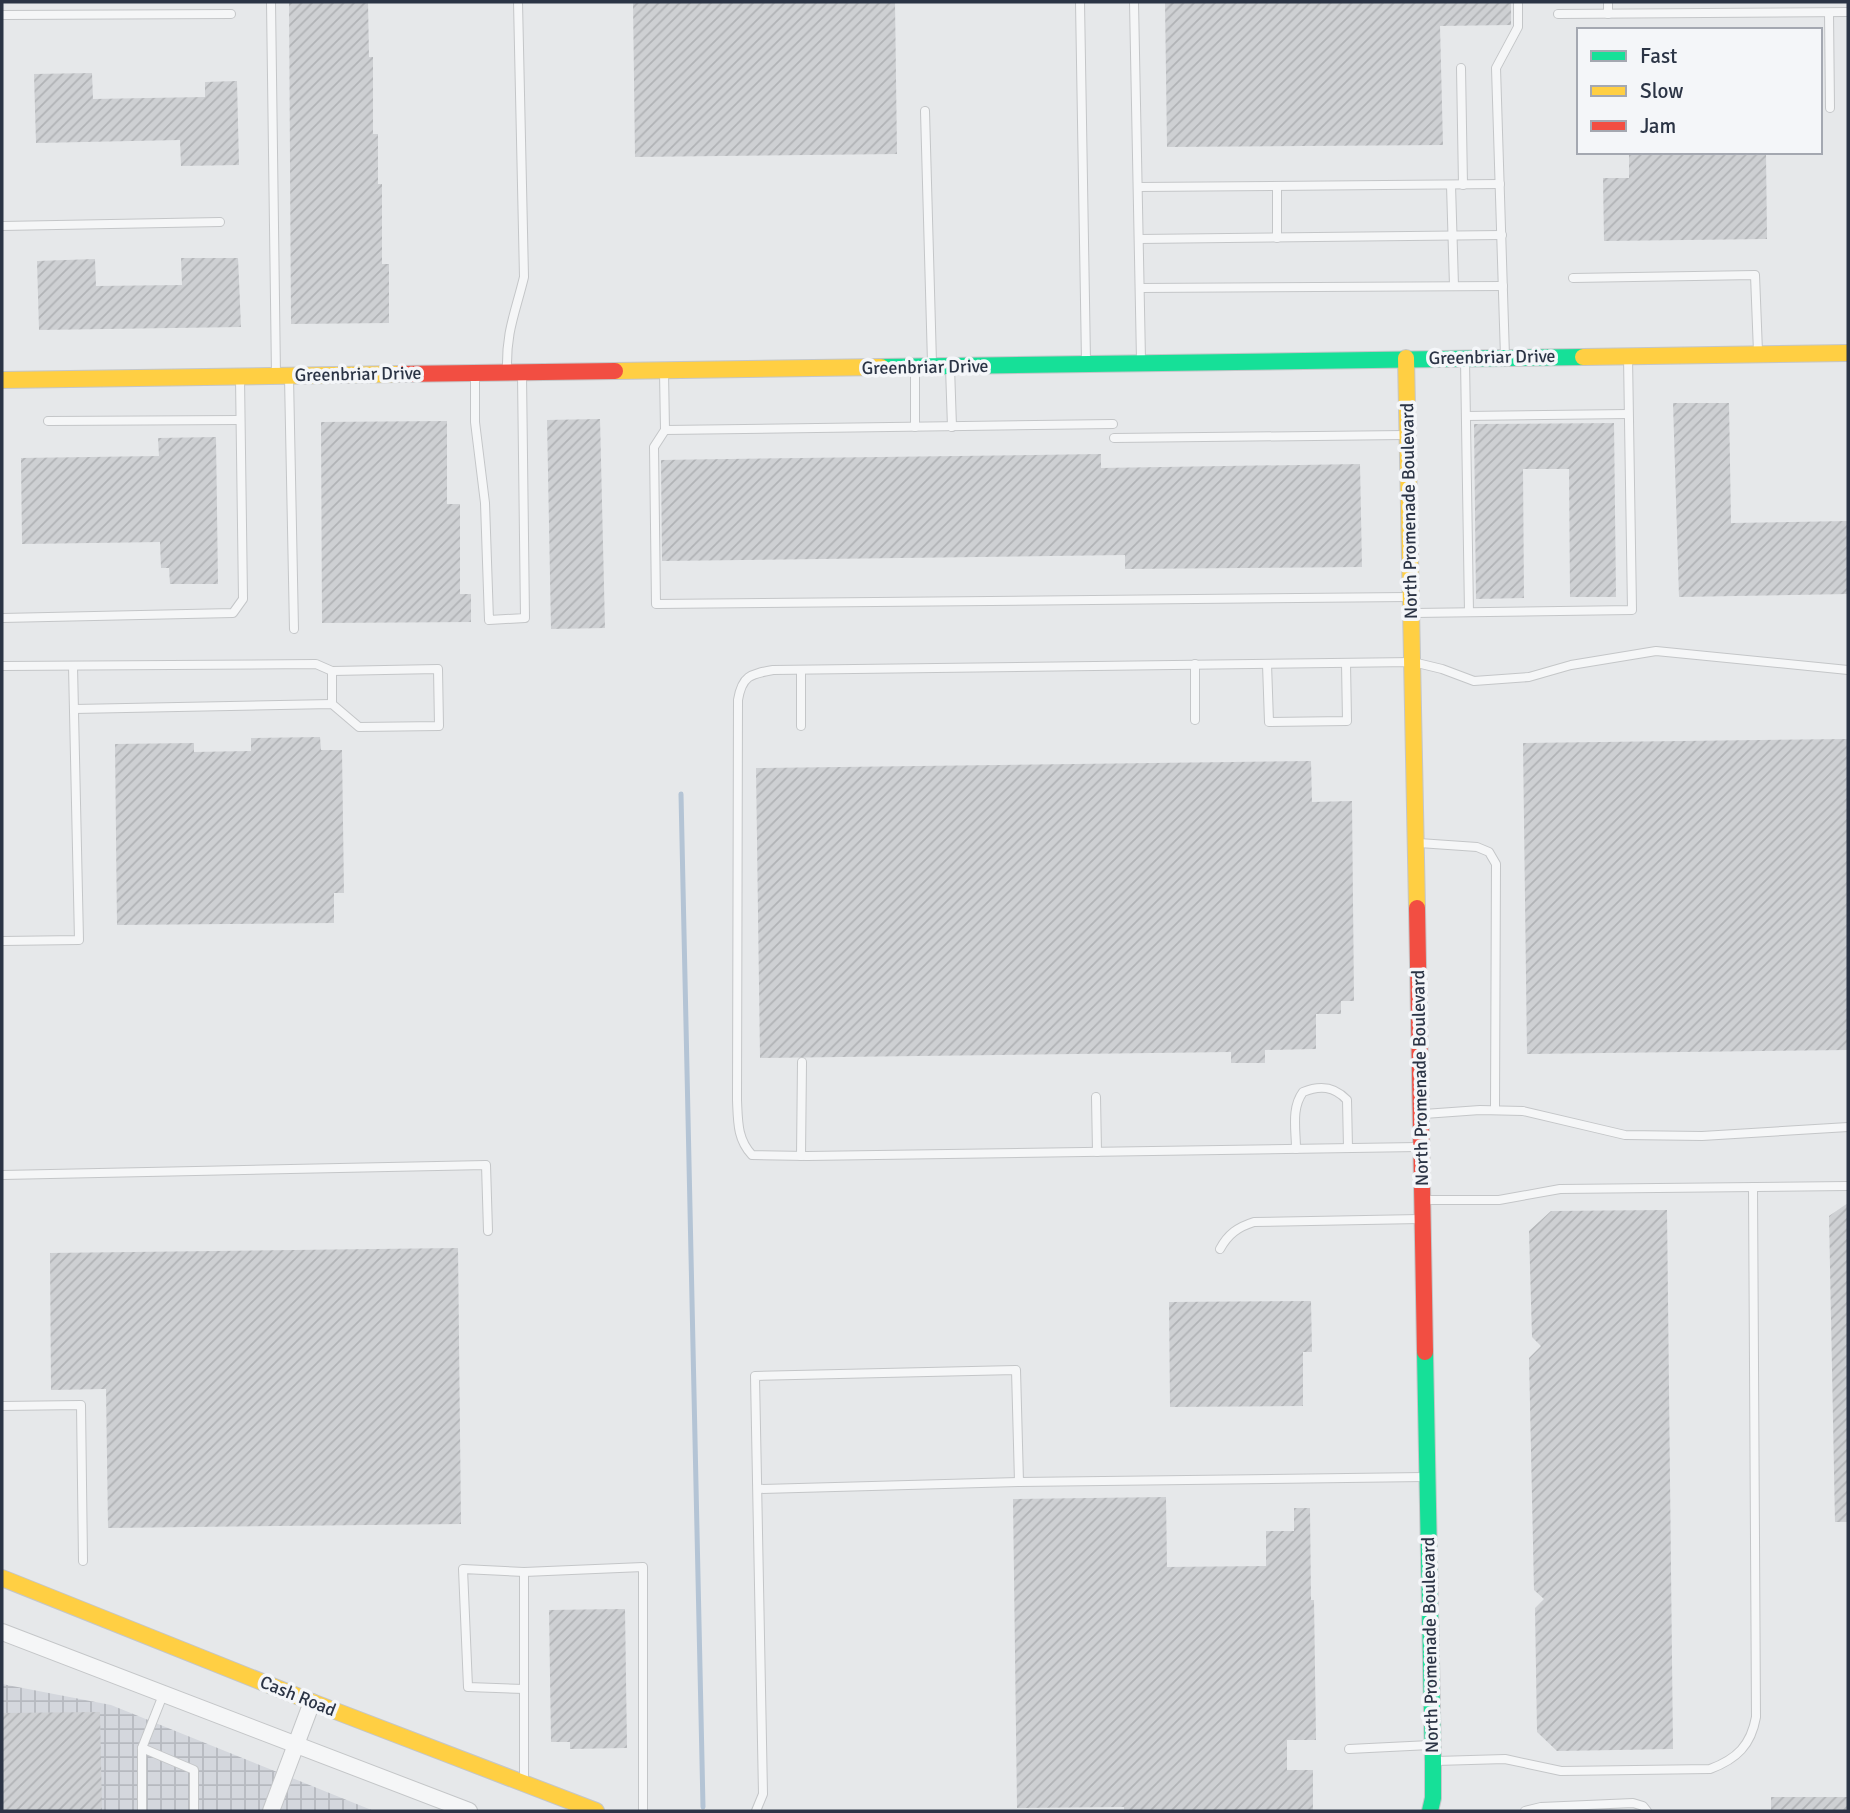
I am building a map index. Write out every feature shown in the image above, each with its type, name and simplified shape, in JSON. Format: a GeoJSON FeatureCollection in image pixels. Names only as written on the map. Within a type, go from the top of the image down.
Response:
{"type":"FeatureCollection","features":[{"type":"Feature","properties":{"kind":"street","name":"Greenbriar Drive"},"geometry":{"type":"LineString","coordinates":[[2,380],[1848,353]]}},
{"type":"Feature","properties":{"kind":"street","name":"North Promenade Boulevard"},"geometry":{"type":"LineString","coordinates":[[1406,358],[1434,1807]]}},
{"type":"Feature","properties":{"kind":"street","name":"Cash Road"},"geometry":{"type":"LineString","coordinates":[[2,1578],[312,1702],[596,1811]]}},
{"type":"Feature","properties":{"kind":"street"},"geometry":{"type":"LineString","coordinates":[[2,1632],[469,1811]]}},
{"type":"Feature","properties":{"kind":"street"},"geometry":{"type":"LineString","coordinates":[[271,1811],[312,1702]]}},
{"type":"Feature","properties":{"kind":"lane"},"geometry":{"type":"LineString","coordinates":[[271,2],[282,375],[294,629]]}},
{"type":"Feature","properties":{"kind":"lane"},"geometry":{"type":"LineString","coordinates":[[475,373],[475,422],[485,503],[489,620],[525,618],[515,373],[507,344],[524,277],[518,2]]}},
{"type":"Feature","properties":{"kind":"lane"},"geometry":{"type":"LineString","coordinates":[[1080,2],[1086,364]]}},
{"type":"Feature","properties":{"kind":"lane"},"geometry":{"type":"LineString","coordinates":[[1134,2],[1141,363]]}},
{"type":"Feature","properties":{"kind":"lane"},"geometry":{"type":"LineString","coordinates":[[1506,357],[1496,68],[1518,27],[1518,2]]}},
{"type":"Feature","properties":{"kind":"lane"},"geometry":{"type":"LineString","coordinates":[[1608,2],[1608,14]]}},
{"type":"Feature","properties":{"kind":"lane"},"geometry":{"type":"LineString","coordinates":[[1829,12],[1830,108]]}},
{"type":"Feature","properties":{"kind":"lane"},"geometry":{"type":"LineString","coordinates":[[1558,14],[1848,12]]}},
{"type":"Feature","properties":{"kind":"lane"},"geometry":{"type":"LineString","coordinates":[[2,15],[230,14]]}},
{"type":"Feature","properties":{"kind":"lane"},"geometry":{"type":"LineString","coordinates":[[1461,68],[1463,185]]}},
{"type":"Feature","properties":{"kind":"lane"},"geometry":{"type":"LineString","coordinates":[[925,111],[933,368]]}},
{"type":"Feature","properties":{"kind":"lane"},"geometry":{"type":"LineString","coordinates":[[1138,187],[1500,184]]}},
{"type":"Feature","properties":{"kind":"lane"},"geometry":{"type":"LineString","coordinates":[[1451,185],[1454,286]]}},
{"type":"Feature","properties":{"kind":"lane"},"geometry":{"type":"LineString","coordinates":[[1277,186],[1278,237]]}},
{"type":"Feature","properties":{"kind":"lane"},"geometry":{"type":"LineString","coordinates":[[2,226],[220,222]]}},
{"type":"Feature","properties":{"kind":"lane"},"geometry":{"type":"LineString","coordinates":[[1139,239],[1502,235]]}},
{"type":"Feature","properties":{"kind":"lane"},"geometry":{"type":"LineString","coordinates":[[1573,278],[1755,275],[1758,354]]}},
{"type":"Feature","properties":{"kind":"lane"},"geometry":{"type":"LineString","coordinates":[[1140,288],[1503,286]]}},
{"type":"Feature","properties":{"kind":"lane"},"geometry":{"type":"LineString","coordinates":[[664,371],[665,430],[654,447],[656,604],[1411,605],[1469,612],[1632,610],[1628,356]]}},
{"type":"Feature","properties":{"kind":"lane"},"geometry":{"type":"LineString","coordinates":[[1464,358],[1469,612]]}},
{"type":"Feature","properties":{"kind":"lane"},"geometry":{"type":"LineString","coordinates":[[950,367],[952,427]]}},
{"type":"Feature","properties":{"kind":"lane"},"geometry":{"type":"LineString","coordinates":[[915,368],[915,427]]}},
{"type":"Feature","properties":{"kind":"lane"},"geometry":{"type":"LineString","coordinates":[[2,618],[233,613],[243,598],[240,375]]}},
{"type":"Feature","properties":{"kind":"lane"},"geometry":{"type":"LineString","coordinates":[[1466,416],[1628,414]]}},
{"type":"Feature","properties":{"kind":"lane"},"geometry":{"type":"LineString","coordinates":[[48,421],[240,420]]}},
{"type":"Feature","properties":{"kind":"lane"},"geometry":{"type":"LineString","coordinates":[[665,430],[1113,424]]}},
{"type":"Feature","properties":{"kind":"lane"},"geometry":{"type":"LineString","coordinates":[[1114,438],[1408,435]]}},
{"type":"Feature","properties":{"kind":"lane"},"geometry":{"type":"LineString","coordinates":[[1421,1147],[801,1156],[752,1154],[744,1146],[740,1136],[737,1100],[738,700],[741,685],[753,674],[801,670],[1413,662],[1474,681],[1529,677],[1571,665],[1656,651],[1848,670]]}},
{"type":"Feature","properties":{"kind":"lane"},"geometry":{"type":"LineString","coordinates":[[1267,664],[1269,722],[1282,722],[1347,721],[1346,663]]}},
{"type":"Feature","properties":{"kind":"lane"},"geometry":{"type":"LineString","coordinates":[[2,666],[316,664],[332,671],[438,670],[439,726],[359,727],[332,705],[74,709]]}},
{"type":"Feature","properties":{"kind":"lane"},"geometry":{"type":"LineString","coordinates":[[1195,664],[1195,720]]}},
{"type":"Feature","properties":{"kind":"lane"},"geometry":{"type":"LineString","coordinates":[[2,941],[79,940],[73,666]]}},
{"type":"Feature","properties":{"kind":"lane"},"geometry":{"type":"LineString","coordinates":[[801,670],[801,726]]}},
{"type":"Feature","properties":{"kind":"lane"},"geometry":{"type":"LineString","coordinates":[[332,671],[332,705]]}},
{"type":"Feature","properties":{"kind":"lane"},"geometry":{"type":"LineString","coordinates":[[1416,843],[1477,847],[1489,852],[1496,864],[1495,1110]]}},
{"type":"Feature","properties":{"kind":"lane"},"geometry":{"type":"LineString","coordinates":[[801,1156],[802,1062]]}},
{"type":"Feature","properties":{"kind":"lane"},"geometry":{"type":"LineString","coordinates":[[1296,1149],[1298,1099],[1303,1092],[1322,1087],[1332,1088],[1346,1100],[1348,1148]]}},
{"type":"Feature","properties":{"kind":"lane"},"geometry":{"type":"LineString","coordinates":[[1096,1097],[1097,1152]]}},
{"type":"Feature","properties":{"kind":"lane"},"geometry":{"type":"LineString","coordinates":[[1421,1114],[1523,1111],[1625,1136],[1702,1136],[1848,1127]]}},
{"type":"Feature","properties":{"kind":"lane"},"geometry":{"type":"LineString","coordinates":[[2,1175],[486,1165],[488,1231]]}},
{"type":"Feature","properties":{"kind":"lane"},"geometry":{"type":"LineString","coordinates":[[1422,1200],[1499,1200],[1560,1189],[1848,1186]]}},
{"type":"Feature","properties":{"kind":"lane"},"geometry":{"type":"LineString","coordinates":[[1349,1749],[1505,1759],[1561,1771],[1710,1769],[1726,1763],[1753,1737],[1756,1717],[1753,1187]]}},
{"type":"Feature","properties":{"kind":"lane"},"geometry":{"type":"LineString","coordinates":[[1220,1249],[1226,1239],[1240,1227],[1254,1222],[1423,1219]]}},
{"type":"Feature","properties":{"kind":"lane"},"geometry":{"type":"LineString","coordinates":[[756,1811],[763,1794],[755,1377],[1016,1370],[1018,1482]]}},
{"type":"Feature","properties":{"kind":"lane"},"geometry":{"type":"LineString","coordinates":[[2,1406],[81,1405],[83,1561]]}},
{"type":"Feature","properties":{"kind":"lane"},"geometry":{"type":"LineString","coordinates":[[758,1489],[1018,1482],[1427,1477]]}},
{"type":"Feature","properties":{"kind":"lane"},"geometry":{"type":"LineString","coordinates":[[524,1689],[468,1688],[463,1569],[524,1572],[643,1567],[643,1811]]}},
{"type":"Feature","properties":{"kind":"lane"},"geometry":{"type":"LineString","coordinates":[[524,1572],[524,1784]]}},
{"type":"Feature","properties":{"kind":"lane"},"geometry":{"type":"LineString","coordinates":[[142,1811],[142,1748],[163,1695]]}},
{"type":"Feature","properties":{"kind":"lane"},"geometry":{"type":"LineString","coordinates":[[142,1748],[194,1770],[194,1811]]}},
{"type":"Feature","properties":{"kind":"lane"},"geometry":{"type":"LineString","coordinates":[[1525,1811],[1541,1807],[1633,1803],[1643,1806],[1647,1811]]}},
{"type":"Feature","properties":{"kind":"shaded area"},"geometry":{"type":"Polygon","coordinates":[[[2,1684],[111,1705],[374,1811],[2,1811],[2,1684]]]}},
{"type":"Feature","properties":{"kind":"building"},"geometry":{"type":"Polygon","coordinates":[[[289,2],[368,2],[369,57],[373,57],[373,134],[378,134],[378,184],[382,184],[382,264],[389,264],[389,323],[291,324],[289,2]]]}},
{"type":"Feature","properties":{"kind":"building"},"geometry":{"type":"Polygon","coordinates":[[[633,2],[895,2],[897,154],[635,157],[633,2]]]}},
{"type":"Feature","properties":{"kind":"building"},"geometry":{"type":"Polygon","coordinates":[[[1165,2],[1511,2],[1511,25],[1440,26],[1443,145],[1167,147],[1165,2]]]}},
{"type":"Feature","properties":{"kind":"building"},"geometry":{"type":"Polygon","coordinates":[[[92,73],[93,99],[205,97],[205,82],[237,81],[239,165],[181,166],[180,140],[36,143],[34,74],[92,73]]]}},
{"type":"Feature","properties":{"kind":"building"},"geometry":{"type":"Polygon","coordinates":[[[1629,154],[1766,154],[1767,239],[1604,241],[1603,178],[1629,178],[1629,154]]]}},
{"type":"Feature","properties":{"kind":"building"},"geometry":{"type":"Polygon","coordinates":[[[181,258],[238,258],[241,327],[39,330],[37,261],[95,259],[96,286],[182,285],[181,258]]]}},
{"type":"Feature","properties":{"kind":"building"},"geometry":{"type":"Polygon","coordinates":[[[1673,403],[1729,403],[1731,523],[1848,521],[1848,594],[1679,597],[1673,403]]]}},
{"type":"Feature","properties":{"kind":"building"},"geometry":{"type":"Polygon","coordinates":[[[600,419],[605,628],[551,629],[547,420],[600,419]]]}},
{"type":"Feature","properties":{"kind":"building"},"geometry":{"type":"Polygon","coordinates":[[[447,421],[447,504],[460,504],[460,594],[471,594],[471,622],[322,623],[321,422],[447,421]]]}},
{"type":"Feature","properties":{"kind":"building"},"geometry":{"type":"Polygon","coordinates":[[[1614,423],[1616,597],[1570,597],[1569,469],[1523,469],[1524,598],[1476,599],[1474,424],[1614,423]]]}},
{"type":"Feature","properties":{"kind":"building"},"geometry":{"type":"Polygon","coordinates":[[[216,437],[218,584],[170,584],[169,568],[161,568],[160,542],[22,544],[21,458],[159,456],[158,438],[216,437]]]}},
{"type":"Feature","properties":{"kind":"building"},"geometry":{"type":"Polygon","coordinates":[[[1101,454],[1101,468],[1360,464],[1362,567],[1125,569],[1125,555],[662,561],[661,460],[1101,454]]]}},
{"type":"Feature","properties":{"kind":"building"},"geometry":{"type":"Polygon","coordinates":[[[320,737],[321,750],[342,750],[344,893],[334,893],[334,923],[117,925],[115,744],[194,743],[194,752],[251,751],[251,738],[320,737]]]}},
{"type":"Feature","properties":{"kind":"building"},"geometry":{"type":"Polygon","coordinates":[[[1848,739],[1848,1050],[1527,1054],[1523,743],[1848,739]]]}},
{"type":"Feature","properties":{"kind":"building"},"geometry":{"type":"Polygon","coordinates":[[[1311,761],[1312,802],[1352,801],[1354,1001],[1341,1001],[1341,1014],[1316,1014],[1316,1049],[1265,1050],[1265,1063],[1231,1063],[1231,1052],[760,1058],[756,768],[1311,761]]]}},
{"type":"Feature","properties":{"kind":"building"},"geometry":{"type":"Polygon","coordinates":[[[1848,1203],[1848,1522],[1835,1522],[1829,1216],[1848,1203]]]}},
{"type":"Feature","properties":{"kind":"building"},"geometry":{"type":"Polygon","coordinates":[[[1667,1210],[1673,1749],[1557,1751],[1537,1732],[1535,1608],[1544,1599],[1534,1590],[1529,1358],[1541,1346],[1532,1337],[1529,1231],[1551,1211],[1667,1210]]]}},
{"type":"Feature","properties":{"kind":"building"},"geometry":{"type":"Polygon","coordinates":[[[458,1248],[461,1524],[108,1528],[106,1389],[51,1390],[50,1253],[458,1248]]]}},
{"type":"Feature","properties":{"kind":"building"},"geometry":{"type":"Polygon","coordinates":[[[1311,1301],[1312,1352],[1303,1352],[1303,1406],[1170,1407],[1169,1302],[1311,1301]]]}},
{"type":"Feature","properties":{"kind":"building"},"geometry":{"type":"Polygon","coordinates":[[[1166,1497],[1167,1567],[1266,1566],[1266,1531],[1294,1531],[1294,1508],[1310,1508],[1316,1740],[1287,1740],[1287,1770],[1313,1770],[1313,1811],[1017,1808],[1013,1499],[1166,1497]]]}},
{"type":"Feature","properties":{"kind":"building"},"geometry":{"type":"Polygon","coordinates":[[[625,1609],[627,1748],[570,1749],[570,1742],[551,1742],[549,1610],[625,1609]]]}},
{"type":"Feature","properties":{"kind":"building"},"geometry":{"type":"Polygon","coordinates":[[[100,1712],[102,1811],[2,1811],[2,1713],[100,1712]]]}},
{"type":"Feature","properties":{"kind":"building"},"geometry":{"type":"Polygon","coordinates":[[[1771,1797],[1848,1797],[1848,1811],[1771,1811],[1771,1797]]]}},
{"type":"Feature","properties":{"kind":"waterway"},"geometry":{"type":"LineString","coordinates":[[681,794],[703,1807]]}},
{"type":"Feature","properties":{"kind":"traffic: fast"},"geometry":{"type":"LineString","coordinates":[[881,367],[1583,357]]}},
{"type":"Feature","properties":{"kind":"traffic: fast"},"geometry":{"type":"LineString","coordinates":[[1425,1352],[1433,1762],[1433,1798],[1430,1811]]}},
{"type":"Feature","properties":{"kind":"traffic: slow"},"geometry":{"type":"LineString","coordinates":[[1583,357],[1848,353]]}},
{"type":"Feature","properties":{"kind":"traffic: slow"},"geometry":{"type":"LineString","coordinates":[[1406,358],[1417,908]]}},
{"type":"Feature","properties":{"kind":"traffic: slow"},"geometry":{"type":"LineString","coordinates":[[615,371],[881,367]]}},
{"type":"Feature","properties":{"kind":"traffic: slow"},"geometry":{"type":"LineString","coordinates":[[2,380],[400,374]]}},
{"type":"Feature","properties":{"kind":"traffic: slow"},"geometry":{"type":"LineString","coordinates":[[2,1578],[312,1702],[596,1811]]}},
{"type":"Feature","properties":{"kind":"traffic: jam"},"geometry":{"type":"LineString","coordinates":[[400,374],[615,371]]}},
{"type":"Feature","properties":{"kind":"traffic: jam"},"geometry":{"type":"LineString","coordinates":[[1417,908],[1425,1352]]}}]}
